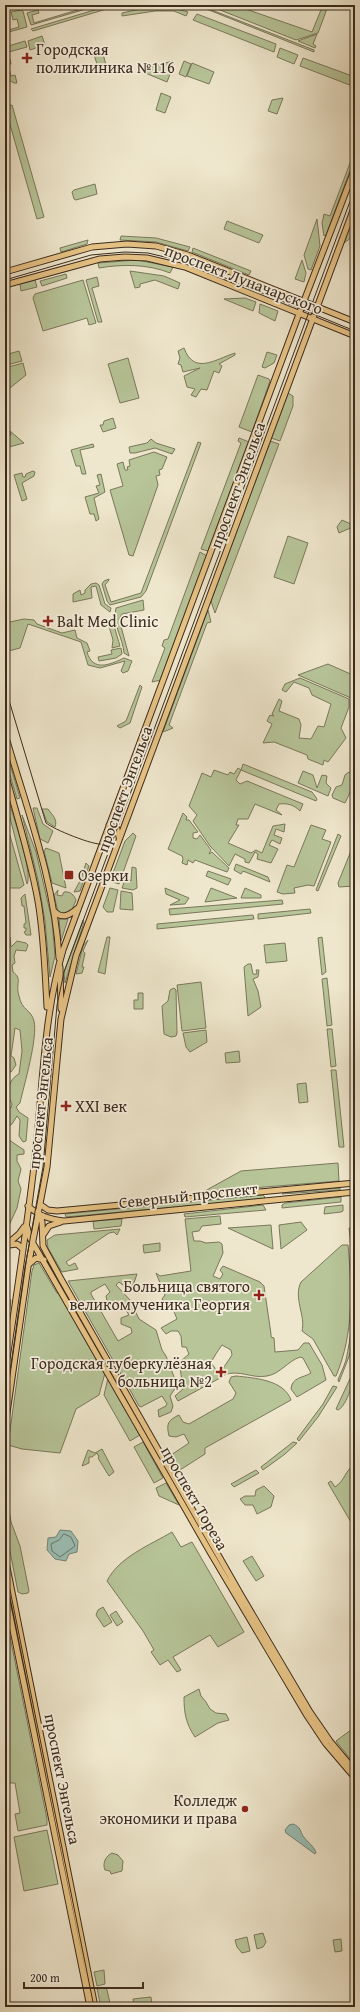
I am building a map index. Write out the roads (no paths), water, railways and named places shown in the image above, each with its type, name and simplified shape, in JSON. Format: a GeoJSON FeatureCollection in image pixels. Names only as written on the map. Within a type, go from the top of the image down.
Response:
{"type":"FeatureCollection","features":[{"type":"Feature","properties":{"kind":"main road","name":"проспект Энгельса"},"geometry":{"type":"LineString","coordinates":[[5,1372],[23,1249],[41,1104],[48,1018],[60,962],[78,908],[299,314],[355,168]]}},
{"type":"Feature","properties":{"kind":"main road","name":"проспект Энгельса"},"geometry":{"type":"LineString","coordinates":[[5,1428],[28,1267],[47,1167],[61,1019],[76,956],[355,205]]}},
{"type":"Feature","properties":{"kind":"main road","name":"проспект Луначарского"},"geometry":{"type":"LineString","coordinates":[[5,272],[92,247],[116,244],[145,245],[188,255],[355,322]]}},
{"type":"Feature","properties":{"kind":"main road","name":"проспект Луначарского"},"geometry":{"type":"LineString","coordinates":[[5,285],[94,260],[125,257],[147,258],[184,267],[355,336]]}},
{"type":"Feature","properties":{"kind":"main road"},"geometry":{"type":"LineString","coordinates":[[5,734],[49,885],[54,911],[60,962],[61,1019]]}},
{"type":"Feature","properties":{"kind":"main road"},"geometry":{"type":"LineString","coordinates":[[5,773],[29,860],[39,908],[48,1018]]}},
{"type":"Feature","properties":{"kind":"main road"},"geometry":{"type":"LineString","coordinates":[[17,813],[21,808],[28,811]]}},
{"type":"Feature","properties":{"kind":"main road"},"geometry":{"type":"LineString","coordinates":[[109,825],[117,829],[120,838]]}},
{"type":"Feature","properties":{"kind":"main road"},"geometry":{"type":"LineString","coordinates":[[54,911],[58,915],[65,916],[78,908]]}},
{"type":"Feature","properties":{"kind":"main road","name":"Северный проспект"},"geometry":{"type":"LineString","coordinates":[[41,1205],[48,1210],[57,1211],[355,1183]]}},
{"type":"Feature","properties":{"kind":"main road"},"geometry":{"type":"LineString","coordinates":[[280,1190],[278,1193],[280,1199]]}},
{"type":"Feature","properties":{"kind":"main road"},"geometry":{"type":"LineString","coordinates":[[266,1191],[268,1193],[266,1200]]}},
{"type":"Feature","properties":{"kind":"main road","name":"Северный проспект"},"geometry":{"type":"LineString","coordinates":[[28,1206],[39,1214],[50,1219],[64,1221],[355,1192]]}},
{"type":"Feature","properties":{"kind":"main road","name":"проспект Тореза"},"geometry":{"type":"LineString","coordinates":[[39,1214],[42,1222],[42,1239],[45,1250],[61,1279],[317,1724],[355,1771]]}},
{"type":"Feature","properties":{"kind":"main road"},"geometry":{"type":"LineString","coordinates":[[42,1239],[43,1234],[49,1226],[64,1221]]}},
{"type":"Feature","properties":{"kind":"main road"},"geometry":{"type":"LineString","coordinates":[[5,1247],[19,1234],[26,1222]]}},
{"type":"Feature","properties":{"kind":"main road","name":"проспект Тореза"},"geometry":{"type":"LineString","coordinates":[[26,1222],[33,1242],[210,1552],[306,1714],[326,1744],[355,1778]]}},
{"type":"Feature","properties":{"kind":"main road"},"geometry":{"type":"LineString","coordinates":[[5,1247],[13,1244],[20,1245],[23,1249]]}},
{"type":"Feature","properties":{"kind":"main road"},"geometry":{"type":"LineString","coordinates":[[28,1267],[29,1263],[36,1258],[44,1260]]}},
{"type":"Feature","properties":{"kind":"main road","name":"проспект Энгельса"},"geometry":{"type":"LineString","coordinates":[[5,1557],[95,2007]]}},
{"type":"Feature","properties":{"kind":"main road","name":"проспект Энгельса"},"geometry":{"type":"LineString","coordinates":[[5,1591],[90,2007]]}},
{"type":"Feature","properties":{"kind":"main road"},"geometry":{"type":"LineString","coordinates":[[55,1835],[60,1834]]}},
{"type":"Feature","properties":{"kind":"water"},"geometry":{"type":"Polygon","coordinates":[[[60,1530],[71,1531],[78,1541],[77,1552],[69,1554],[66,1561],[55,1559],[47,1550],[48,1538],[56,1537],[60,1530]]]}},
{"type":"Feature","properties":{"kind":"water"},"geometry":{"type":"Polygon","coordinates":[[[293,1824],[299,1828],[303,1836],[313,1847],[316,1852],[315,1854],[286,1833],[285,1830],[289,1825],[293,1824]]]}},
{"type":"Feature","properties":{"kind":"tram line"},"geometry":{"type":"LineString","coordinates":[[5,1410],[27,1256],[43,1167],[57,1005],[64,972],[355,188]]}},
{"type":"Feature","properties":{"kind":"tram line"},"geometry":{"type":"LineString","coordinates":[[5,280],[91,255],[125,252],[148,253],[186,262],[355,331]]}},
{"type":"Feature","properties":{"kind":"tram line"},"geometry":{"type":"LineString","coordinates":[[5,687],[46,823],[74,836],[98,844],[103,844],[112,835]]}},
{"type":"Feature","properties":{"kind":"tram line"},"geometry":{"type":"LineString","coordinates":[[5,1565],[94,2007]]}},
{"type":"Feature","properties":{"kind":"place","name":"Городская поликлиника №116"},"geometry":{"type":"Point","coordinates":[27,58]}},
{"type":"Feature","properties":{"kind":"place","name":"Balt Med Clinic"},"geometry":{"type":"Point","coordinates":[48,621]}},
{"type":"Feature","properties":{"kind":"place","name":"Озерки"},"geometry":{"type":"Point","coordinates":[69,875]}},
{"type":"Feature","properties":{"kind":"place","name":"XXI век"},"geometry":{"type":"Point","coordinates":[66,1106]}},
{"type":"Feature","properties":{"kind":"place","name":"Больница святого великомученика Георгия"},"geometry":{"type":"Point","coordinates":[259,1295]}},
{"type":"Feature","properties":{"kind":"place","name":"Городская туберкулёзная больница №2"},"geometry":{"type":"Point","coordinates":[221,1372]}},
{"type":"Feature","properties":{"kind":"place","name":"Колледж экономики и права"},"geometry":{"type":"Point","coordinates":[245,1809]}}]}
